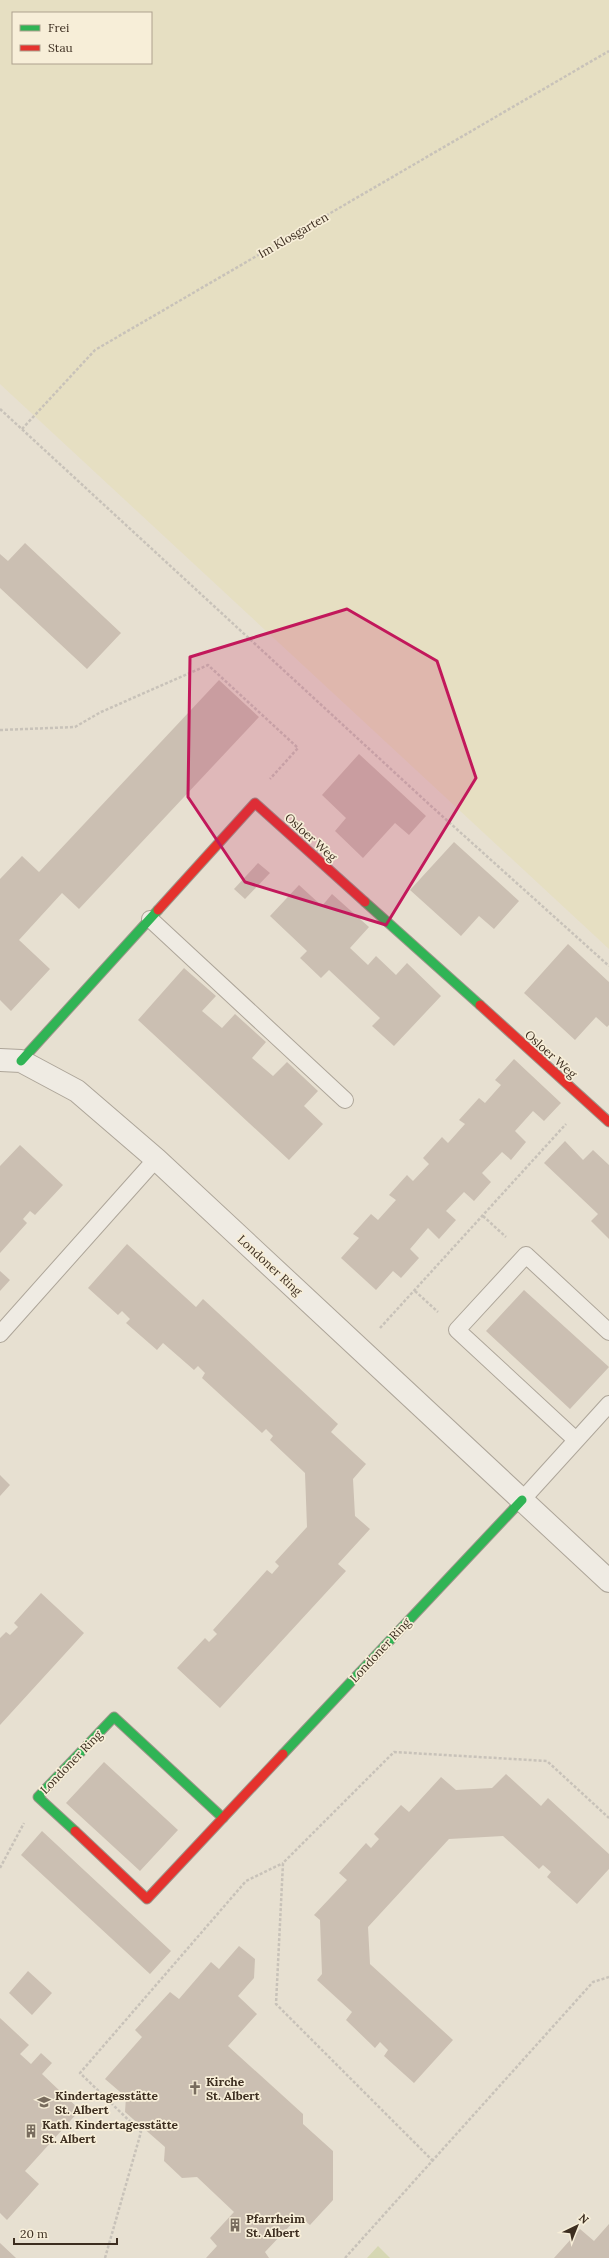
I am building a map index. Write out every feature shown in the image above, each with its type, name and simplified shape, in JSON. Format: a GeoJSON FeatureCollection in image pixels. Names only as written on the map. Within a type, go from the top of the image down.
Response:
{"type":"FeatureCollection","features":[{"type":"Feature","properties":{"kind":"street"},"geometry":{"type":"LineString","coordinates":[[21,1061],[255,803]]}},
{"type":"Feature","properties":{"kind":"street","name":"Osloer Weg"},"geometry":{"type":"LineString","coordinates":[[255,803],[609,1122]]}},
{"type":"Feature","properties":{"kind":"street","name":"Londoner Ring"},"geometry":{"type":"LineString","coordinates":[[0,1060],[21,1061],[77,1091],[156,1159],[609,1581]]}},
{"type":"Feature","properties":{"kind":"street","name":"Londoner Ring"},"geometry":{"type":"LineString","coordinates":[[222,1818],[114,1717],[38,1797],[147,1899],[522,1500]]}},
{"type":"Feature","properties":{"kind":"lane"},"geometry":{"type":"LineString","coordinates":[[150,919],[345,1100]]}},
{"type":"Feature","properties":{"kind":"lane"},"geometry":{"type":"LineString","coordinates":[[0,1334],[156,1159]]}},
{"type":"Feature","properties":{"kind":"lane"},"geometry":{"type":"LineString","coordinates":[[576,1440],[457,1330],[526,1255],[609,1332]]}},
{"type":"Feature","properties":{"kind":"lane"},"geometry":{"type":"LineString","coordinates":[[522,1500],[609,1404]]}},
{"type":"Feature","properties":{"kind":"path","name":"Im Klosgarten"},"geometry":{"type":"LineString","coordinates":[[22,429],[95,350],[609,51]]}},
{"type":"Feature","properties":{"kind":"path"},"geometry":{"type":"LineString","coordinates":[[0,409],[437,811],[609,966]]}},
{"type":"Feature","properties":{"kind":"path"},"geometry":{"type":"LineString","coordinates":[[0,730],[75,727],[101,712],[208,665],[298,748],[260,790],[255,803]]}},
{"type":"Feature","properties":{"kind":"path"},"geometry":{"type":"LineString","coordinates":[[361,1350],[587,1102]]}},
{"type":"Feature","properties":{"kind":"path"},"geometry":{"type":"LineString","coordinates":[[482,1216],[526,1255]]}},
{"type":"Feature","properties":{"kind":"path"},"geometry":{"type":"LineString","coordinates":[[414,1291],[457,1330]]}},
{"type":"Feature","properties":{"kind":"path"},"geometry":{"type":"LineString","coordinates":[[105,2258],[141,2132],[80,2073],[246,1881],[283,1863],[394,1752],[547,1761],[609,1818]]}},
{"type":"Feature","properties":{"kind":"path"},"geometry":{"type":"LineString","coordinates":[[0,1868],[38,1797]]}},
{"type":"Feature","properties":{"kind":"path"},"geometry":{"type":"LineString","coordinates":[[283,1863],[276,2004],[433,2160]]}},
{"type":"Feature","properties":{"kind":"path"},"geometry":{"type":"LineString","coordinates":[[345,2258],[593,1982],[609,1977]]}},
{"type":"Feature","properties":{"kind":"highlighted area"},"geometry":{"type":"Polygon","coordinates":[[[347,609],[437,661],[476,778],[386,925],[245,882],[188,797],[190,657],[347,609]]]}},
{"type":"Feature","properties":{"kind":"shaded area"},"geometry":{"type":"Polygon","coordinates":[[[0,0],[609,0],[609,949],[0,384],[0,0]]]}},
{"type":"Feature","properties":{"kind":"green space"},"geometry":{"type":"Polygon","coordinates":[[[378,2246],[390,2258],[367,2258],[378,2246]]]}},
{"type":"Feature","properties":{"kind":"building"},"geometry":{"type":"Polygon","coordinates":[[[25,543],[121,633],[87,669],[0,588],[0,554],[8,561],[25,543]]]}},
{"type":"Feature","properties":{"kind":"building"},"geometry":{"type":"Polygon","coordinates":[[[219,680],[259,717],[79,909],[62,893],[19,940],[50,969],[11,1011],[0,1000],[0,879],[22,856],[39,872],[219,680]]]}},
{"type":"Feature","properties":{"kind":"building"},"geometry":{"type":"Polygon","coordinates":[[[359,754],[426,816],[409,835],[395,823],[363,858],[335,831],[346,818],[322,795],[359,754]]]}},
{"type":"Feature","properties":{"kind":"building"},"geometry":{"type":"Polygon","coordinates":[[[454,842],[519,901],[494,929],[479,916],[461,936],[410,890],[454,842]]]}},
{"type":"Feature","properties":{"kind":"building"},"geometry":{"type":"Polygon","coordinates":[[[258,863],[270,873],[245,899],[234,889],[258,863]]]}},
{"type":"Feature","properties":{"kind":"building"},"geometry":{"type":"Polygon","coordinates":[[[299,885],[322,906],[332,894],[369,927],[350,948],[368,965],[376,956],[396,975],[407,963],[441,996],[394,1046],[372,1026],[380,1018],[329,970],[321,978],[300,958],[307,951],[270,916],[299,885]]]}},
{"type":"Feature","properties":{"kind":"building"},"geometry":{"type":"Polygon","coordinates":[[[568,944],[609,982],[609,1025],[607,1027],[596,1017],[575,1040],[524,993],[568,944]]]}},
{"type":"Feature","properties":{"kind":"building"},"geometry":{"type":"Polygon","coordinates":[[[184,968],[216,996],[202,1011],[222,1028],[235,1014],[266,1042],[252,1058],[273,1076],[287,1062],[318,1091],[304,1106],[323,1124],[289,1160],[138,1020],[184,968]]]}},
{"type":"Feature","properties":{"kind":"building"},"geometry":{"type":"Polygon","coordinates":[[[514,1059],[561,1103],[544,1121],[533,1111],[515,1131],[526,1142],[511,1160],[502,1152],[482,1173],[491,1182],[474,1201],[464,1192],[446,1211],[456,1220],[439,1239],[428,1228],[410,1249],[419,1258],[401,1278],[393,1271],[376,1290],[341,1258],[359,1238],[353,1234],[371,1214],[378,1220],[396,1200],[389,1195],[407,1175],[413,1181],[429,1164],[423,1158],[442,1137],[448,1143],[465,1124],[459,1120],[479,1098],[485,1103],[501,1085],[495,1080],[514,1059]]]}},
{"type":"Feature","properties":{"kind":"building"},"geometry":{"type":"Polygon","coordinates":[[[565,1141],[583,1160],[593,1150],[609,1165],[609,1239],[591,1221],[598,1214],[544,1163],[565,1141]]]}},
{"type":"Feature","properties":{"kind":"building"},"geometry":{"type":"Polygon","coordinates":[[[20,1145],[63,1185],[35,1215],[30,1211],[23,1219],[27,1223],[0,1253],[0,1166],[20,1145]]]}},
{"type":"Feature","properties":{"kind":"building"},"geometry":{"type":"Polygon","coordinates":[[[127,1244],[196,1307],[203,1299],[338,1424],[331,1432],[366,1464],[353,1479],[355,1516],[370,1529],[338,1564],[346,1571],[220,1708],[177,1668],[205,1638],[209,1642],[217,1634],[213,1630],[267,1570],[272,1574],[279,1566],[275,1562],[307,1527],[305,1473],[270,1440],[273,1436],[266,1429],[262,1433],[202,1378],[205,1373],[198,1366],[194,1370],[163,1343],[157,1350],[126,1323],[130,1319],[122,1311],[118,1315],[88,1288],[127,1244]]]}},
{"type":"Feature","properties":{"kind":"building"},"geometry":{"type":"Polygon","coordinates":[[[0,1271],[10,1280],[0,1291],[0,1271]]]}},
{"type":"Feature","properties":{"kind":"building"},"geometry":{"type":"Polygon","coordinates":[[[524,1290],[609,1367],[570,1409],[486,1331],[524,1290]]]}},
{"type":"Feature","properties":{"kind":"building"},"geometry":{"type":"Polygon","coordinates":[[[0,1475],[10,1485],[0,1496],[0,1475]]]}},
{"type":"Feature","properties":{"kind":"building"},"geometry":{"type":"Polygon","coordinates":[[[41,1593],[84,1633],[0,1725],[0,1638],[6,1632],[10,1635],[18,1627],[14,1623],[41,1593]]]}},
{"type":"Feature","properties":{"kind":"building"},"geometry":{"type":"Polygon","coordinates":[[[104,1762],[178,1830],[140,1871],[66,1803],[104,1762]]]}},
{"type":"Feature","properties":{"kind":"building"},"geometry":{"type":"Polygon","coordinates":[[[506,1774],[541,1806],[548,1798],[609,1854],[609,1869],[577,1904],[547,1877],[551,1872],[543,1865],[539,1869],[503,1836],[449,1839],[368,1927],[370,1964],[453,2040],[414,2083],[384,2056],[388,2050],[380,2042],[375,2048],[346,2020],[352,2012],[317,1980],[322,1974],[320,1920],[314,1915],[347,1880],[339,1873],[366,1843],[371,1848],[379,1839],[374,1834],[401,1805],[409,1812],[441,1777],[456,1790],[492,1788],[506,1774]]]}},
{"type":"Feature","properties":{"kind":"building"},"geometry":{"type":"Polygon","coordinates":[[[42,1831],[171,1951],[150,1974],[21,1855],[42,1831]]]}},
{"type":"Feature","properties":{"kind":"building","name":"Kirche St. Albert"},"geometry":{"type":"Polygon","coordinates":[[[239,1946],[255,1959],[254,1978],[238,1996],[257,2014],[228,2046],[303,2114],[303,2124],[333,2151],[333,2200],[310,2225],[299,2216],[265,2252],[269,2258],[206,2258],[217,2246],[210,2238],[234,2212],[197,2177],[182,2178],[164,2161],[165,2147],[125,2112],[126,2097],[105,2079],[142,2037],[135,2030],[170,1992],[179,1999],[211,1962],[219,1969],[239,1946]]]}},
{"type":"Feature","properties":{"kind":"building"},"geometry":{"type":"Polygon","coordinates":[[[28,1971],[52,1993],[32,2015],[9,1993],[28,1971]]]}},
{"type":"Feature","properties":{"kind":"building","name":"Kindertagesstätte St. Albert"},"geometry":{"type":"Polygon","coordinates":[[[0,2018],[29,2045],[20,2054],[31,2064],[41,2053],[52,2063],[42,2074],[80,2110],[25,2171],[39,2184],[7,2220],[0,2213],[0,2018]]]}},
{"type":"Feature","properties":{"kind":"building"},"geometry":{"type":"Polygon","coordinates":[[[609,2224],[609,2258],[554,2258],[580,2229],[594,2241],[609,2224]]]}},
{"type":"Feature","properties":{"kind":"building"},"geometry":{"type":"Polygon","coordinates":[[[0,2243],[16,2258],[0,2258],[0,2243]]]}},
{"type":"Feature","properties":{"kind":"traffic: fast"},"geometry":{"type":"LineString","coordinates":[[365,902],[480,1005]]}},
{"type":"Feature","properties":{"kind":"traffic: fast"},"geometry":{"type":"LineString","coordinates":[[21,1061],[158,910]]}},
{"type":"Feature","properties":{"kind":"traffic: fast"},"geometry":{"type":"LineString","coordinates":[[283,1754],[522,1500]]}},
{"type":"Feature","properties":{"kind":"traffic: fast"},"geometry":{"type":"LineString","coordinates":[[75,1831],[38,1797],[114,1717],[223,1818]]}},
{"type":"Feature","properties":{"kind":"traffic: jam"},"geometry":{"type":"LineString","coordinates":[[158,910],[255,803],[365,902]]}},
{"type":"Feature","properties":{"kind":"traffic: jam"},"geometry":{"type":"LineString","coordinates":[[480,1005],[609,1122]]}},
{"type":"Feature","properties":{"kind":"traffic: jam"},"geometry":{"type":"LineString","coordinates":[[75,1831],[147,1899],[283,1754]]}},
{"type":"Feature","properties":{"kind":"place","name":"Kirche St. Albert"},"geometry":{"type":"Point","coordinates":[195,2088]}},
{"type":"Feature","properties":{"kind":"place","name":"Kindertagesstätte St. Albert"},"geometry":{"type":"Point","coordinates":[44,2102]}},
{"type":"Feature","properties":{"kind":"place","name":"Kath. Kindertagesstätte St. Albert"},"geometry":{"type":"Point","coordinates":[31,2131]}},
{"type":"Feature","properties":{"kind":"place","name":"Pfarrheim St. Albert"},"geometry":{"type":"Point","coordinates":[235,2225]}}]}
